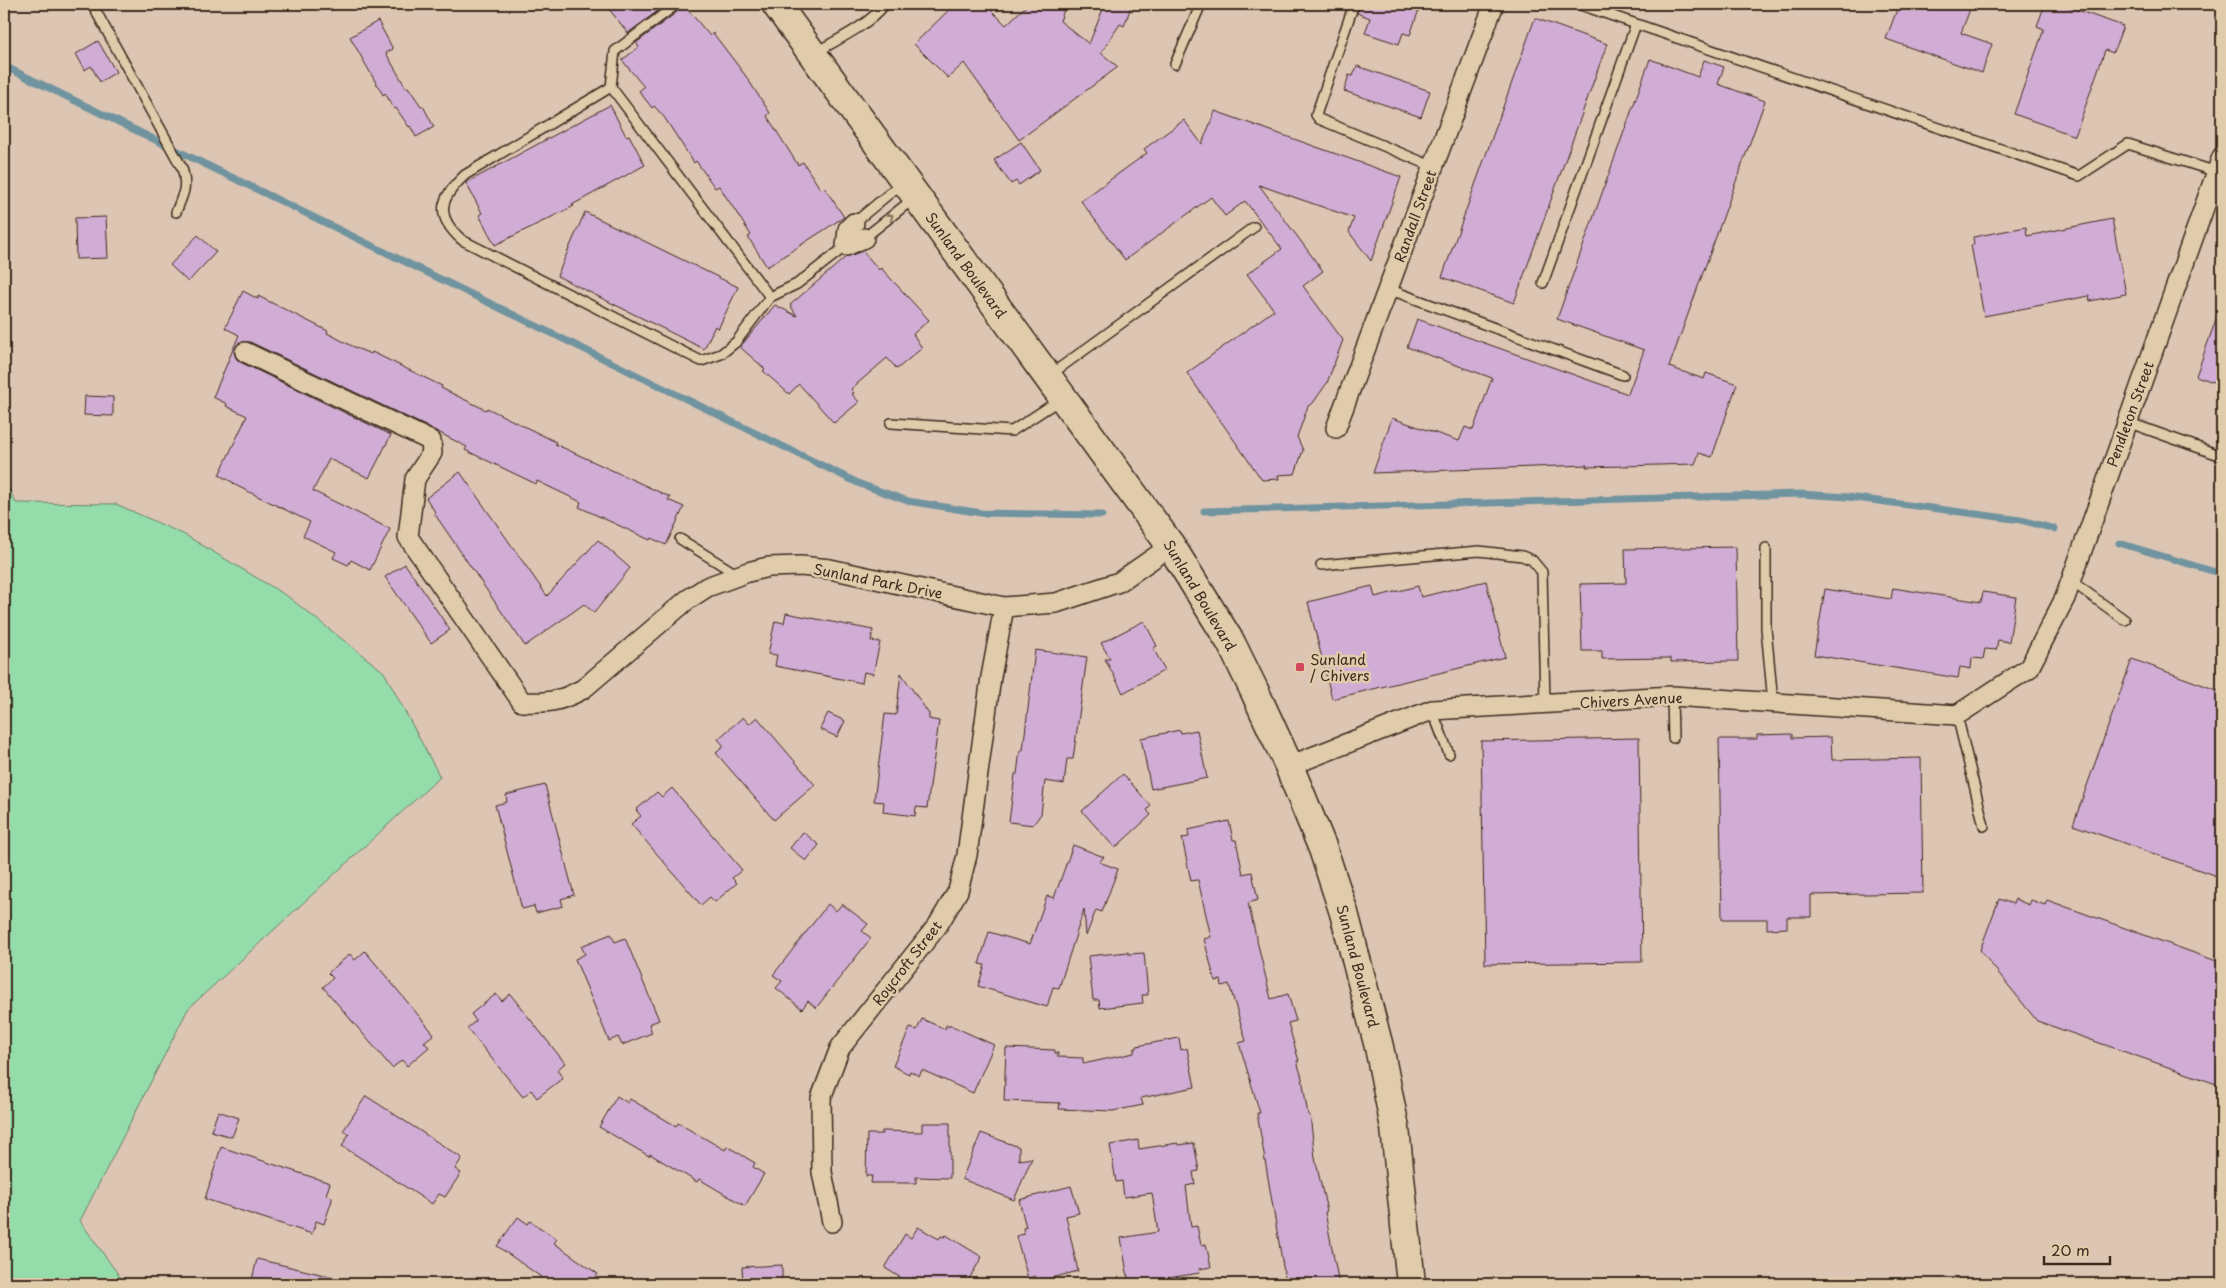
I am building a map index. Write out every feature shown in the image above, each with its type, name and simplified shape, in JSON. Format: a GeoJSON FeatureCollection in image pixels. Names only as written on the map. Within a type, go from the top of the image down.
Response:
{"type":"FeatureCollection","features":[{"type":"Feature","properties":{"kind":"main road","name":"Sunland Boulevard"},"geometry":{"type":"LineString","coordinates":[[776,4],[1171,546],[1231,643],[1290,766],[1323,849],[1344,913],[1379,1047],[1394,1128],[1411,1284]]}},
{"type":"Feature","properties":{"kind":"street","name":"Randall Street"},"geometry":{"type":"LineString","coordinates":[[1336,428],[1494,4]]}},
{"type":"Feature","properties":{"kind":"street","name":"Pendleton Street"},"geometry":{"type":"LineString","coordinates":[[1957,715],[2029,668],[2065,598],[2220,164]]}},
{"type":"Feature","properties":{"kind":"street"},"geometry":{"type":"LineString","coordinates":[[846,246],[859,231]]}},
{"type":"Feature","properties":{"kind":"street","name":"Sunland Park Drive"},"geometry":{"type":"LineString","coordinates":[[246,352],[432,441],[432,453],[416,479],[408,538],[522,702],[550,703],[567,698],[583,689],[688,600],[707,587],[738,575],[768,567],[801,566],[830,569],[1004,607],[1056,603],[1119,582],[1171,546]]}},
{"type":"Feature","properties":{"kind":"street","name":"Roycroft Street"},"geometry":{"type":"LineString","coordinates":[[832,1222],[822,1172],[821,1098],[840,1048],[938,925],[958,891],[967,855],[991,677],[1004,607]]}},
{"type":"Feature","properties":{"kind":"street","name":"Chivers Avenue"},"geometry":{"type":"LineString","coordinates":[[1290,766],[1432,710],[1672,696],[1957,715]]}},
{"type":"Feature","properties":{"kind":"lane"},"geometry":{"type":"LineString","coordinates":[[92,4],[158,121],[182,168],[186,182],[185,191],[176,212]]}},
{"type":"Feature","properties":{"kind":"lane"},"geometry":{"type":"LineString","coordinates":[[677,4],[616,51],[611,86],[770,297]]}},
{"type":"Feature","properties":{"kind":"lane"},"geometry":{"type":"LineString","coordinates":[[812,54],[864,24],[879,12],[885,4]]}},
{"type":"Feature","properties":{"kind":"lane"},"geometry":{"type":"LineString","coordinates":[[1175,64],[1201,4]]}},
{"type":"Feature","properties":{"kind":"lane"},"geometry":{"type":"LineString","coordinates":[[1354,4],[1316,115],[1319,119],[1434,166]]}},
{"type":"Feature","properties":{"kind":"lane"},"geometry":{"type":"LineString","coordinates":[[1578,4],[2079,176],[2128,144],[2220,164]]}},
{"type":"Feature","properties":{"kind":"lane"},"geometry":{"type":"LineString","coordinates":[[1543,283],[1636,24]]}},
{"type":"Feature","properties":{"kind":"lane"},"geometry":{"type":"LineString","coordinates":[[611,86],[465,175],[449,190],[443,212],[450,229],[462,240],[701,361],[721,354],[736,342],[770,297],[797,284],[846,246]]}},
{"type":"Feature","properties":{"kind":"lane"},"geometry":{"type":"LineString","coordinates":[[859,231],[911,189]]}},
{"type":"Feature","properties":{"kind":"lane"},"geometry":{"type":"LineString","coordinates":[[859,231],[911,189]]}},
{"type":"Feature","properties":{"kind":"lane"},"geometry":{"type":"LineString","coordinates":[[891,423],[1012,431],[1056,387],[1254,227]]}},
{"type":"Feature","properties":{"kind":"lane"},"geometry":{"type":"LineString","coordinates":[[1388,289],[1623,375]]}},
{"type":"Feature","properties":{"kind":"lane"},"geometry":{"type":"LineString","coordinates":[[2127,422],[2222,456]]}},
{"type":"Feature","properties":{"kind":"lane"},"geometry":{"type":"LineString","coordinates":[[680,540],[738,575]]}},
{"type":"Feature","properties":{"kind":"lane"},"geometry":{"type":"LineString","coordinates":[[1766,548],[1766,628],[1773,703]]}},
{"type":"Feature","properties":{"kind":"lane"},"geometry":{"type":"LineString","coordinates":[[1321,565],[1479,551],[1522,556],[1532,560],[1542,572],[1545,704]]}},
{"type":"Feature","properties":{"kind":"lane"},"geometry":{"type":"LineString","coordinates":[[2071,581],[2125,620]]}},
{"type":"Feature","properties":{"kind":"lane"},"geometry":{"type":"LineString","coordinates":[[1672,696],[1673,738]]}},
{"type":"Feature","properties":{"kind":"lane"},"geometry":{"type":"LineString","coordinates":[[1432,710],[1449,754]]}},
{"type":"Feature","properties":{"kind":"lane"},"geometry":{"type":"LineString","coordinates":[[1957,715],[1984,826]]}},
{"type":"Feature","properties":{"kind":"green space"},"geometry":{"type":"Polygon","coordinates":[[[4,479],[16,503],[116,504],[185,535],[287,596],[384,672],[440,777],[188,1009],[80,1221],[125,1284],[4,1284],[4,479]]]}},
{"type":"Feature","properties":{"kind":"building"},"geometry":{"type":"Polygon","coordinates":[[[605,4],[667,4],[628,33],[605,4]]]}},
{"type":"Feature","properties":{"kind":"building"},"geometry":{"type":"Polygon","coordinates":[[[683,4],[710,36],[713,33],[745,75],[770,113],[767,116],[798,165],[803,162],[821,190],[824,187],[844,217],[767,267],[748,237],[751,235],[719,186],[715,188],[696,161],[694,163],[664,117],[654,106],[652,108],[639,91],[644,87],[622,60],[639,47],[636,43],[681,9],[683,4]]]}},
{"type":"Feature","properties":{"kind":"building"},"geometry":{"type":"Polygon","coordinates":[[[955,4],[985,4],[1006,25],[1028,4],[1066,4],[1060,21],[1089,44],[1105,4],[1132,4],[1124,26],[1120,24],[1101,53],[1118,67],[1019,140],[964,63],[948,78],[914,44],[955,4]]]}},
{"type":"Feature","properties":{"kind":"building"},"geometry":{"type":"Polygon","coordinates":[[[1360,4],[1421,4],[1410,35],[1403,33],[1399,44],[1365,33],[1370,18],[1357,13],[1360,4]]]}},
{"type":"Feature","properties":{"kind":"building"},"geometry":{"type":"Polygon","coordinates":[[[1899,4],[1972,4],[1961,33],[1992,44],[1982,73],[1886,39],[1899,4]]]}},
{"type":"Feature","properties":{"kind":"building"},"geometry":{"type":"Polygon","coordinates":[[[2045,4],[2060,4],[2123,26],[2113,53],[2105,50],[2075,136],[2014,114],[2044,29],[2037,26],[2045,4]]]}},
{"type":"Feature","properties":{"kind":"building"},"geometry":{"type":"Polygon","coordinates":[[[1535,18],[1607,44],[1514,303],[1442,277],[1535,18]]]}},
{"type":"Feature","properties":{"kind":"building"},"geometry":{"type":"Polygon","coordinates":[[[378,21],[393,49],[386,53],[406,88],[408,87],[421,106],[423,106],[434,127],[416,137],[396,108],[394,109],[385,93],[383,95],[350,37],[378,21]]]}},
{"type":"Feature","properties":{"kind":"building"},"geometry":{"type":"Polygon","coordinates":[[[98,41],[116,72],[100,82],[91,66],[85,70],[76,54],[98,41]]]}},
{"type":"Feature","properties":{"kind":"building"},"geometry":{"type":"Polygon","coordinates":[[[1650,59],[1698,77],[1704,60],[1724,67],[1718,84],[1765,101],[1669,367],[1704,379],[1706,373],[1737,384],[1712,457],[1699,453],[1695,464],[1586,467],[1587,465],[1373,473],[1392,418],[1459,441],[1465,427],[1473,430],[1492,378],[1407,347],[1417,319],[1628,394],[1644,350],[1557,319],[1650,59]]]}},
{"type":"Feature","properties":{"kind":"building"},"geometry":{"type":"Polygon","coordinates":[[[1357,66],[1430,91],[1421,117],[1344,91],[1349,75],[1353,76],[1357,66]]]}},
{"type":"Feature","properties":{"kind":"building"},"geometry":{"type":"Polygon","coordinates":[[[610,105],[626,136],[629,135],[645,165],[572,205],[574,206],[495,245],[479,215],[482,213],[466,183],[610,105]]]}},
{"type":"Feature","properties":{"kind":"building"},"geometry":{"type":"Polygon","coordinates":[[[1215,111],[1401,177],[1371,261],[1349,232],[1354,218],[1259,185],[1323,271],[1303,286],[1343,340],[1327,383],[1313,403],[1308,406],[1297,437],[1303,450],[1295,474],[1278,475],[1279,479],[1262,480],[1187,373],[1274,310],[1247,274],[1282,249],[1245,201],[1225,216],[1211,197],[1125,260],[1081,201],[1147,153],[1144,149],[1184,120],[1202,144],[1215,111]]]}},
{"type":"Feature","properties":{"kind":"building"},"geometry":{"type":"Polygon","coordinates":[[[1021,142],[1040,170],[1019,185],[1016,181],[1011,184],[994,160],[1021,142]]]}},
{"type":"Feature","properties":{"kind":"building"},"geometry":{"type":"Polygon","coordinates":[[[585,212],[738,287],[718,329],[715,326],[704,349],[557,276],[585,212]]]}},
{"type":"Feature","properties":{"kind":"building"},"geometry":{"type":"Polygon","coordinates":[[[106,217],[108,258],[76,259],[75,218],[106,217]]]}},
{"type":"Feature","properties":{"kind":"building"},"geometry":{"type":"Polygon","coordinates":[[[2112,219],[2126,294],[2090,301],[2089,296],[1984,316],[1971,245],[1974,245],[1973,237],[2026,227],[2027,236],[2112,219]]]}},
{"type":"Feature","properties":{"kind":"building"},"geometry":{"type":"Polygon","coordinates":[[[198,235],[216,252],[188,282],[170,265],[198,235]]]}},
{"type":"Feature","properties":{"kind":"building"},"geometry":{"type":"Polygon","coordinates":[[[863,251],[879,270],[881,268],[929,320],[913,334],[922,348],[897,369],[887,358],[851,389],[854,393],[852,394],[859,402],[834,423],[799,384],[789,394],[740,347],[775,305],[797,316],[790,305],[846,257],[863,251]]]}},
{"type":"Feature","properties":{"kind":"building"},"geometry":{"type":"Polygon","coordinates":[[[243,291],[258,299],[258,296],[328,331],[327,333],[356,348],[371,354],[372,352],[442,386],[441,388],[556,442],[555,444],[670,497],[668,500],[684,507],[666,545],[651,538],[650,540],[579,507],[581,502],[537,481],[536,484],[465,450],[467,447],[436,431],[250,342],[239,342],[234,352],[240,362],[391,435],[369,478],[329,459],[313,491],[390,529],[370,570],[351,560],[348,565],[333,558],[336,552],[303,536],[310,522],[233,484],[219,475],[247,416],[226,406],[227,404],[213,397],[239,335],[225,328],[243,291]]]}},
{"type":"Feature","properties":{"kind":"building"},"geometry":{"type":"Polygon","coordinates":[[[2220,308],[2222,309],[2222,385],[2196,376],[2220,308]]]}},
{"type":"Feature","properties":{"kind":"building"},"geometry":{"type":"Polygon","coordinates":[[[85,396],[113,397],[113,416],[84,415],[85,396]]]}},
{"type":"Feature","properties":{"kind":"building"},"geometry":{"type":"Polygon","coordinates":[[[460,472],[547,596],[598,540],[630,568],[594,613],[584,604],[525,646],[434,513],[426,498],[460,472]]]}},
{"type":"Feature","properties":{"kind":"building"},"geometry":{"type":"Polygon","coordinates":[[[1736,547],[1738,661],[1671,662],[1671,658],[1602,659],[1602,651],[1582,651],[1580,584],[1626,583],[1625,549],[1736,547]]]}},
{"type":"Feature","properties":{"kind":"building"},"geometry":{"type":"Polygon","coordinates":[[[405,564],[450,630],[431,643],[385,577],[405,564]]]}},
{"type":"Feature","properties":{"kind":"building"},"geometry":{"type":"Polygon","coordinates":[[[1486,581],[1505,657],[1332,699],[1308,602],[1372,586],[1375,597],[1418,586],[1421,597],[1486,581]]]}},
{"type":"Feature","properties":{"kind":"building"},"geometry":{"type":"Polygon","coordinates":[[[1893,588],[1981,602],[1983,592],[2016,597],[2009,642],[1998,640],[1996,650],[1985,649],[1983,659],[1972,658],[1971,669],[1960,667],[1958,678],[1814,655],[1825,589],[1891,599],[1893,588]]]}},
{"type":"Feature","properties":{"kind":"building"},"geometry":{"type":"Polygon","coordinates":[[[786,613],[873,630],[871,641],[880,642],[873,674],[864,672],[862,683],[775,666],[777,655],[768,654],[775,621],[784,623],[786,613]]]}},
{"type":"Feature","properties":{"kind":"building"},"geometry":{"type":"Polygon","coordinates":[[[1144,621],[1157,646],[1153,648],[1165,670],[1123,693],[1105,659],[1110,659],[1101,643],[1144,621]]]}},
{"type":"Feature","properties":{"kind":"building"},"geometry":{"type":"Polygon","coordinates":[[[1035,650],[1087,657],[1073,759],[1067,759],[1064,784],[1045,781],[1041,814],[1033,825],[1009,822],[1015,774],[1017,774],[1020,750],[1023,750],[1035,650]]]}},
{"type":"Feature","properties":{"kind":"building"},"geometry":{"type":"Polygon","coordinates":[[[2132,659],[2222,692],[2222,878],[2073,825],[2132,659]]]}},
{"type":"Feature","properties":{"kind":"building"},"geometry":{"type":"Polygon","coordinates":[[[901,673],[929,714],[929,719],[939,721],[927,808],[916,807],[915,816],[883,812],[884,802],[874,801],[885,714],[896,715],[901,673]]]}},
{"type":"Feature","properties":{"kind":"building"},"geometry":{"type":"Polygon","coordinates":[[[828,713],[845,721],[837,737],[820,729],[828,713]]]}},
{"type":"Feature","properties":{"kind":"building"},"geometry":{"type":"Polygon","coordinates":[[[743,717],[749,724],[757,717],[815,785],[774,820],[716,753],[724,746],[718,739],[743,717]]]}},
{"type":"Feature","properties":{"kind":"building"},"geometry":{"type":"Polygon","coordinates":[[[1180,730],[1181,733],[1197,730],[1207,778],[1151,789],[1141,738],[1180,730]]]}},
{"type":"Feature","properties":{"kind":"building"},"geometry":{"type":"Polygon","coordinates":[[[1792,734],[1792,738],[1831,737],[1832,760],[1921,758],[1923,893],[1811,895],[1811,917],[1787,917],[1787,928],[1767,929],[1767,919],[1722,919],[1719,739],[1757,739],[1757,735],[1792,734]]]}},
{"type":"Feature","properties":{"kind":"building"},"geometry":{"type":"Polygon","coordinates":[[[1639,738],[1642,962],[1485,964],[1481,741],[1639,738]]]}},
{"type":"Feature","properties":{"kind":"building"},"geometry":{"type":"Polygon","coordinates":[[[1123,774],[1151,806],[1147,810],[1151,815],[1115,848],[1082,811],[1123,774]]]}},
{"type":"Feature","properties":{"kind":"building"},"geometry":{"type":"Polygon","coordinates":[[[545,785],[574,895],[561,899],[563,906],[536,913],[534,906],[522,909],[495,805],[507,802],[506,795],[545,785]]]}},
{"type":"Feature","properties":{"kind":"building"},"geometry":{"type":"Polygon","coordinates":[[[672,788],[742,870],[732,878],[737,883],[715,902],[710,897],[701,905],[631,824],[641,816],[636,810],[657,792],[662,797],[672,788]]]}},
{"type":"Feature","properties":{"kind":"building"},"geometry":{"type":"Polygon","coordinates":[[[1229,821],[1233,840],[1236,840],[1243,874],[1252,872],[1258,900],[1248,903],[1271,999],[1288,994],[1296,1021],[1288,1023],[1299,1061],[1297,1061],[1302,1078],[1308,1115],[1310,1115],[1315,1158],[1327,1211],[1325,1212],[1339,1284],[1286,1284],[1257,1113],[1260,1113],[1239,1043],[1246,1041],[1229,984],[1222,986],[1221,980],[1215,981],[1204,939],[1211,937],[1198,880],[1191,881],[1182,838],[1189,837],[1188,830],[1229,821]]]}},
{"type":"Feature","properties":{"kind":"building"},"geometry":{"type":"Polygon","coordinates":[[[803,832],[819,845],[806,861],[790,848],[803,832]]]}},
{"type":"Feature","properties":{"kind":"building"},"geometry":{"type":"Polygon","coordinates":[[[1073,845],[1104,857],[1099,862],[1118,869],[1102,912],[1096,910],[1086,936],[1084,909],[1059,988],[1053,987],[1047,1007],[978,986],[985,965],[979,964],[989,932],[1030,944],[1047,896],[1054,898],[1073,845]]]}},
{"type":"Feature","properties":{"kind":"building"},"geometry":{"type":"Polygon","coordinates":[[[1999,899],[2013,904],[2015,899],[2029,905],[2031,900],[2045,905],[2047,900],[2222,963],[2222,1086],[2037,1021],[1980,950],[1999,899]]]}},
{"type":"Feature","properties":{"kind":"building"},"geometry":{"type":"Polygon","coordinates":[[[828,904],[836,911],[842,904],[868,924],[862,931],[871,938],[816,1008],[808,1001],[802,1009],[776,988],[782,981],[773,975],[828,904]]]}},
{"type":"Feature","properties":{"kind":"building"},"geometry":{"type":"Polygon","coordinates":[[[611,934],[615,942],[625,938],[659,1020],[649,1024],[652,1033],[622,1045],[618,1037],[609,1041],[575,959],[585,954],[581,946],[611,934]]]}},
{"type":"Feature","properties":{"kind":"building"},"geometry":{"type":"Polygon","coordinates":[[[365,951],[434,1034],[424,1042],[429,1047],[407,1066],[402,1060],[392,1068],[323,987],[333,978],[328,973],[350,954],[355,960],[365,951]]]}},
{"type":"Feature","properties":{"kind":"building"},"geometry":{"type":"Polygon","coordinates":[[[1128,952],[1128,954],[1144,953],[1148,995],[1142,995],[1143,1003],[1100,1008],[1099,1000],[1093,1000],[1088,956],[1128,952]]]}},
{"type":"Feature","properties":{"kind":"building"},"geometry":{"type":"Polygon","coordinates":[[[496,994],[502,1001],[510,994],[565,1063],[557,1070],[563,1078],[537,1098],[531,1090],[523,1097],[467,1028],[476,1021],[471,1014],[496,994]]]}},
{"type":"Feature","properties":{"kind":"building"},"geometry":{"type":"Polygon","coordinates":[[[922,1019],[945,1029],[946,1025],[949,1027],[950,1025],[994,1045],[973,1093],[922,1070],[919,1076],[910,1071],[909,1074],[893,1066],[910,1028],[917,1030],[922,1019]]]}},
{"type":"Feature","properties":{"kind":"building"},"geometry":{"type":"Polygon","coordinates":[[[1179,1038],[1181,1050],[1187,1048],[1195,1087],[1141,1098],[1143,1105],[1113,1111],[1059,1109],[1060,1103],[1004,1101],[1006,1048],[1055,1050],[1055,1053],[1058,1053],[1058,1057],[1083,1058],[1083,1064],[1134,1053],[1134,1049],[1137,1046],[1179,1038]]]}},
{"type":"Feature","properties":{"kind":"building"},"geometry":{"type":"Polygon","coordinates":[[[366,1096],[462,1158],[455,1169],[461,1173],[445,1197],[439,1194],[432,1204],[342,1146],[349,1134],[343,1131],[366,1096]]]}},
{"type":"Feature","properties":{"kind":"building"},"geometry":{"type":"Polygon","coordinates":[[[617,1096],[628,1103],[630,1099],[676,1126],[678,1123],[725,1150],[727,1146],[755,1163],[753,1167],[764,1174],[745,1206],[699,1179],[697,1182],[599,1127],[617,1096]]]}},
{"type":"Feature","properties":{"kind":"building"},"geometry":{"type":"Polygon","coordinates":[[[218,1111],[239,1118],[232,1137],[211,1131],[218,1111]]]}},
{"type":"Feature","properties":{"kind":"building"},"geometry":{"type":"Polygon","coordinates":[[[922,1123],[950,1123],[950,1178],[916,1177],[916,1183],[871,1183],[872,1176],[866,1176],[867,1134],[882,1134],[882,1131],[922,1132],[922,1123]]]}},
{"type":"Feature","properties":{"kind":"building"},"geometry":{"type":"Polygon","coordinates":[[[981,1133],[1019,1147],[1019,1160],[1032,1158],[1014,1200],[962,1179],[981,1133]]]}},
{"type":"Feature","properties":{"kind":"building"},"geometry":{"type":"Polygon","coordinates":[[[1138,1140],[1139,1149],[1178,1143],[1178,1145],[1194,1143],[1199,1171],[1193,1172],[1195,1184],[1186,1186],[1191,1227],[1197,1226],[1201,1245],[1206,1244],[1211,1267],[1199,1269],[1200,1273],[1129,1284],[1121,1238],[1158,1232],[1152,1193],[1124,1197],[1122,1181],[1116,1182],[1110,1145],[1138,1140]]]}},
{"type":"Feature","properties":{"kind":"building"},"geometry":{"type":"Polygon","coordinates":[[[221,1147],[330,1183],[326,1195],[332,1197],[332,1200],[324,1224],[316,1221],[312,1234],[205,1199],[221,1147]]]}},
{"type":"Feature","properties":{"kind":"building"},"geometry":{"type":"Polygon","coordinates":[[[1071,1186],[1079,1213],[1066,1216],[1078,1271],[1037,1282],[1035,1276],[1028,1278],[1016,1236],[1024,1234],[1023,1228],[1026,1227],[1019,1200],[1071,1186]]]}},
{"type":"Feature","properties":{"kind":"building"},"geometry":{"type":"Polygon","coordinates":[[[518,1217],[528,1224],[530,1221],[557,1239],[554,1243],[598,1274],[591,1284],[536,1284],[541,1277],[497,1246],[518,1217]]]}},
{"type":"Feature","properties":{"kind":"building"},"geometry":{"type":"Polygon","coordinates":[[[918,1227],[939,1239],[941,1236],[944,1237],[946,1235],[982,1257],[966,1284],[925,1284],[913,1277],[909,1283],[885,1268],[905,1234],[911,1238],[918,1227]]]}},
{"type":"Feature","properties":{"kind":"building"},"geometry":{"type":"Polygon","coordinates":[[[257,1259],[333,1277],[333,1284],[251,1284],[257,1259]]]}},
{"type":"Feature","properties":{"kind":"building"},"geometry":{"type":"Polygon","coordinates":[[[782,1265],[782,1284],[743,1284],[742,1267],[782,1265]]]}},
{"type":"Feature","properties":{"kind":"waterway"},"geometry":{"type":"LineString","coordinates":[[4,66],[860,484],[908,501],[981,513],[1102,515]]}},
{"type":"Feature","properties":{"kind":"waterway"},"geometry":{"type":"LineString","coordinates":[[1204,511],[1800,494],[1848,497],[2021,520],[2055,529]]}},
{"type":"Feature","properties":{"kind":"waterway"},"geometry":{"type":"LineString","coordinates":[[2119,543],[2222,574]]}},
{"type":"Feature","properties":{"kind":"place","name":"Sunland / Chivers"},"geometry":{"type":"Point","coordinates":[1300,667]}}]}
